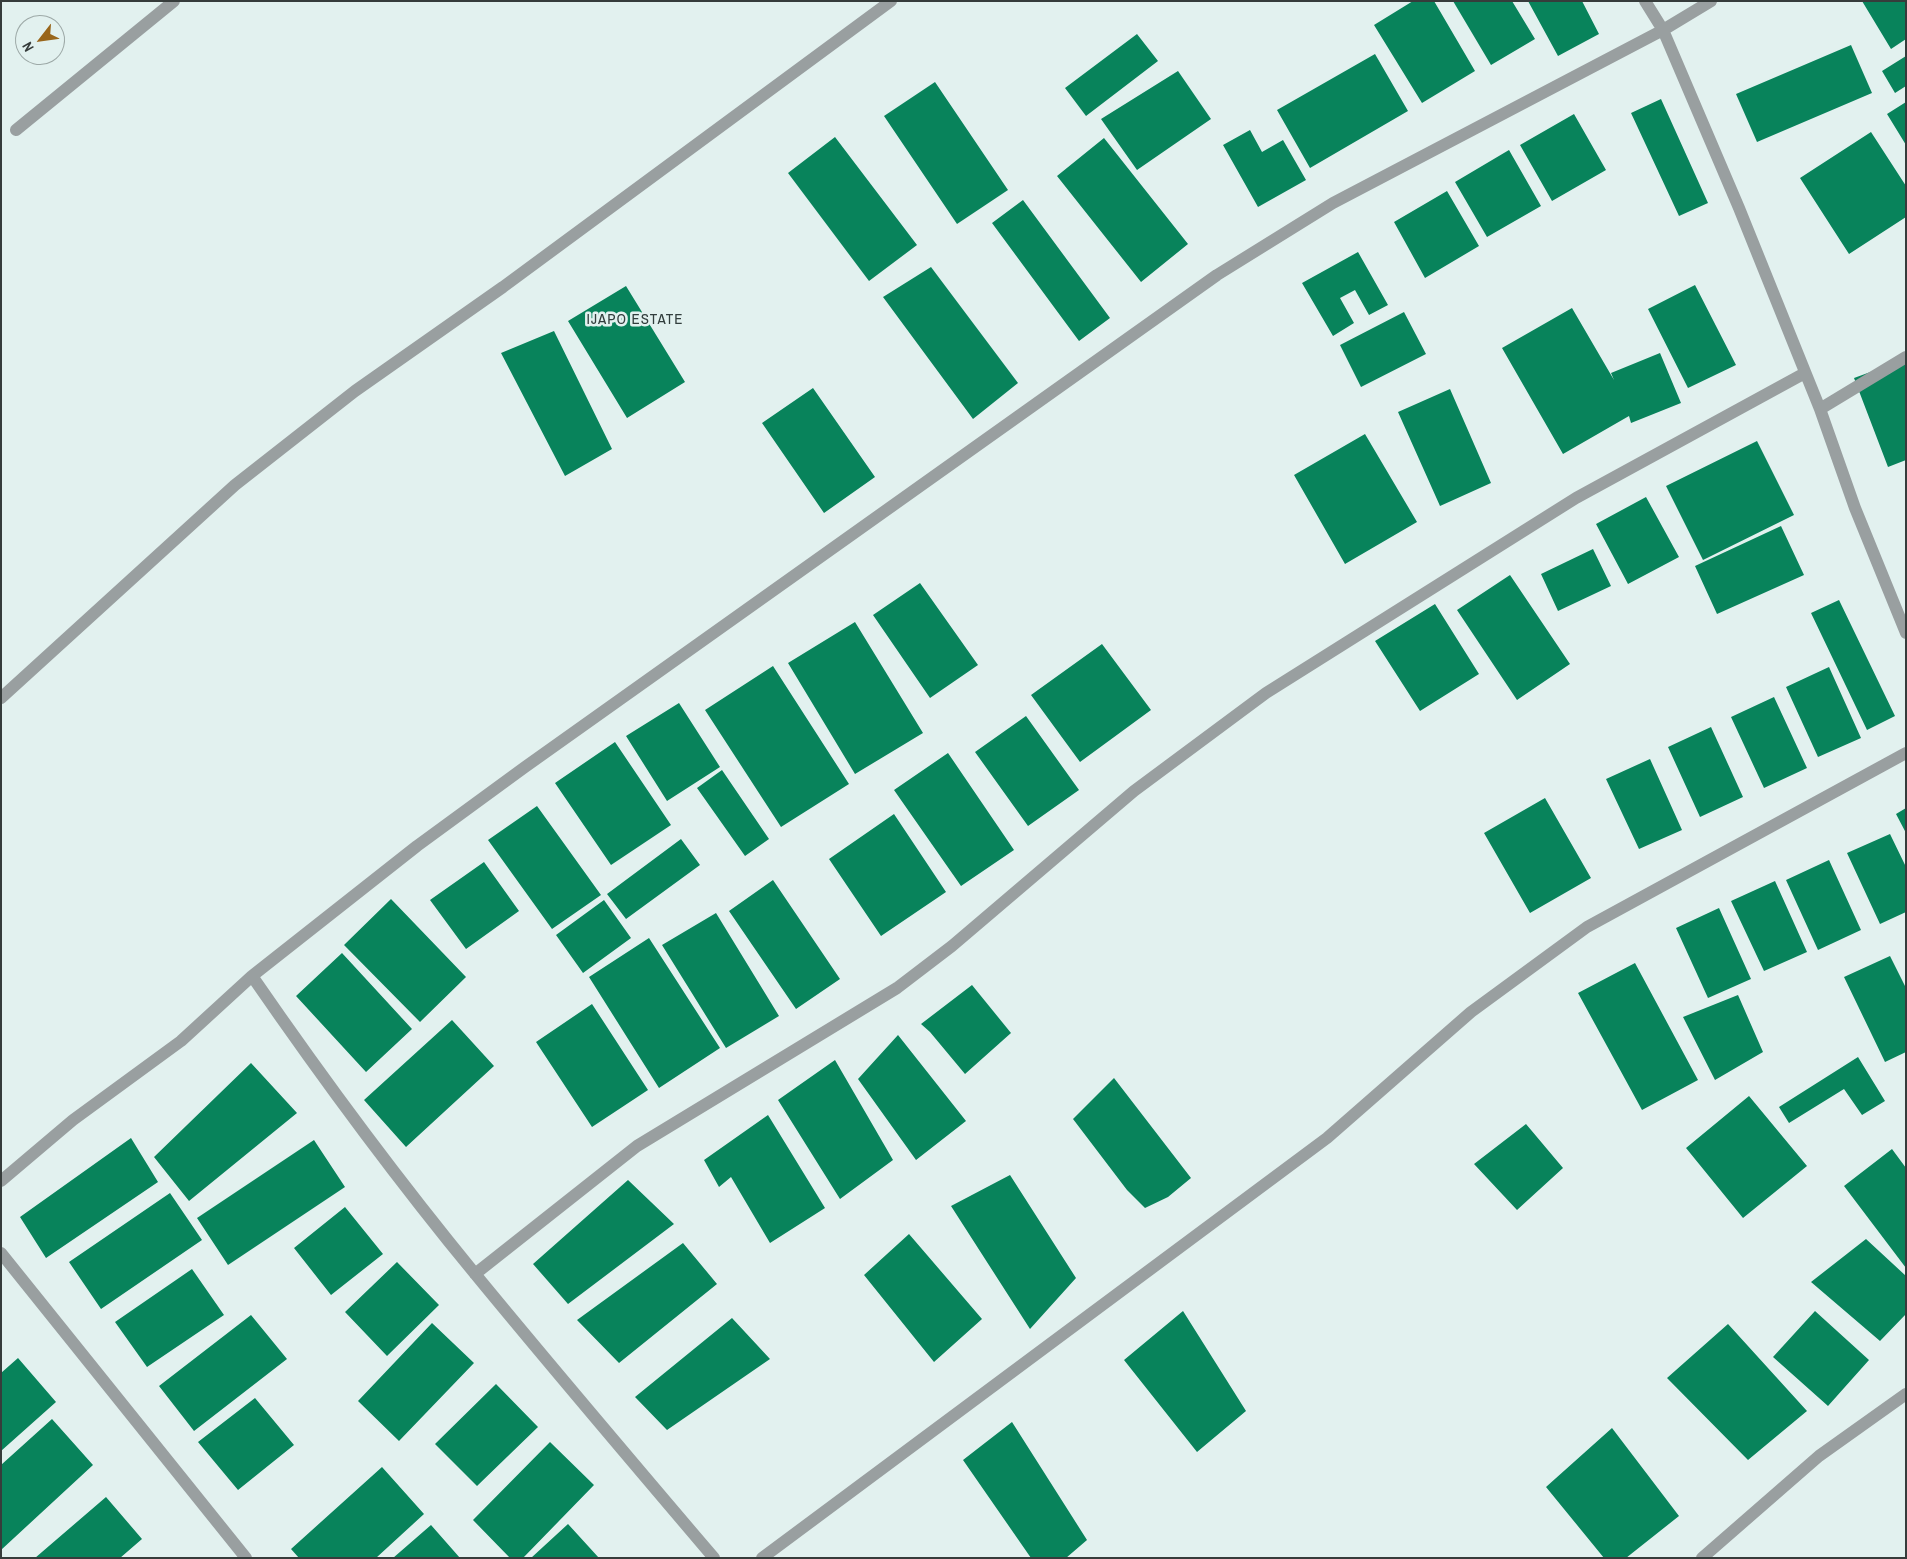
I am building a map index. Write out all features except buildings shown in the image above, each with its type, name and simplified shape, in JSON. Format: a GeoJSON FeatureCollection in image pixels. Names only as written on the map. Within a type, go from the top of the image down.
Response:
{"type":"FeatureCollection","features":[{"type":"Feature","properties":{"kind":"street"},"geometry":{"type":"LineString","coordinates":[[16,130],[174,1]]}},
{"type":"Feature","properties":{"kind":"street"},"geometry":{"type":"LineString","coordinates":[[1,698],[235,485],[355,390],[503,287],[891,1]]}},
{"type":"Feature","properties":{"kind":"street"},"geometry":{"type":"LineString","coordinates":[[1645,1],[1663,30],[1739,208],[1820,409],[1856,508],[1906,633]]}},
{"type":"Feature","properties":{"kind":"street"},"geometry":{"type":"LineString","coordinates":[[1,1181],[73,1120],[181,1041],[252,976],[417,846],[525,766],[1217,275],[1333,203],[1663,30],[1711,1]]}},
{"type":"Feature","properties":{"kind":"street"},"geometry":{"type":"LineString","coordinates":[[1820,409],[1906,357]]}},
{"type":"Feature","properties":{"kind":"street"},"geometry":{"type":"LineString","coordinates":[[475,1274],[637,1146],[896,988],[952,946],[1134,791],[1266,693],[1576,498],[1805,373]]}},
{"type":"Feature","properties":{"kind":"street"},"geometry":{"type":"LineString","coordinates":[[762,1558],[1327,1138],[1471,1012],[1587,927],[1906,753]]}},
{"type":"Feature","properties":{"kind":"street"},"geometry":{"type":"LineString","coordinates":[[252,976],[348,1112],[475,1274],[714,1558]]}},
{"type":"Feature","properties":{"kind":"street"},"geometry":{"type":"LineString","coordinates":[[1,1253],[246,1558]]}},
{"type":"Feature","properties":{"kind":"street"},"geometry":{"type":"LineString","coordinates":[[1702,1558],[1819,1456],[1906,1394]]}},
{"type":"Feature","properties":{"kind":"district","name":"IJAPO ESTATE"},"geometry":{"type":"Point","coordinates":[635,320]}}]}
